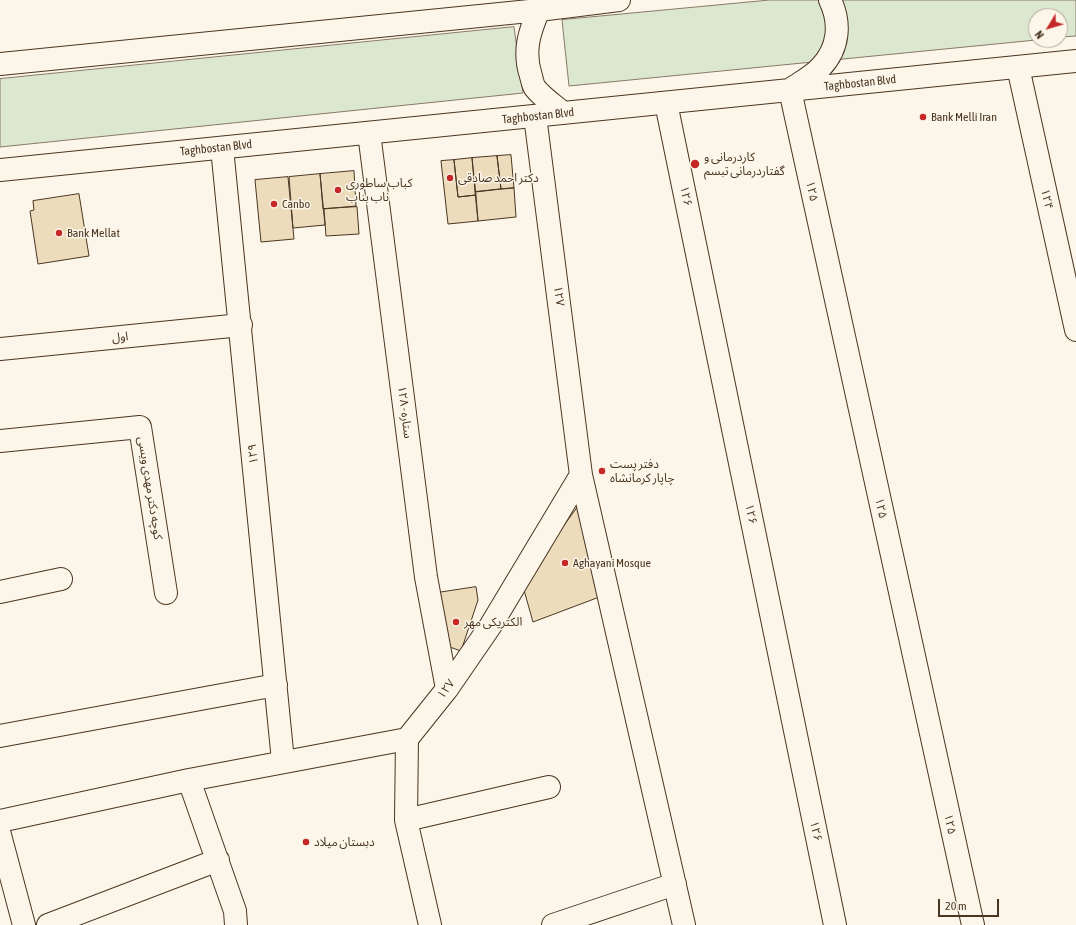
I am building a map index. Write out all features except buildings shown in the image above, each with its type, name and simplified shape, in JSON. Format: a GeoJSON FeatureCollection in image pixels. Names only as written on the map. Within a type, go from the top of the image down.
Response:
{"type":"FeatureCollection","features":[{"type":"Feature","properties":{"kind":"street"},"geometry":{"type":"LineString","coordinates":[[790,90],[821,67],[832,52],[838,28],[836,13],[830,0]]}},
{"type":"Feature","properties":{"kind":"street"},"geometry":{"type":"LineString","coordinates":[[0,64],[539,10],[610,1]]}},
{"type":"Feature","properties":{"kind":"street"},"geometry":{"type":"LineString","coordinates":[[539,10],[530,29],[526,46],[528,68],[534,86],[544,97],[563,113]]}},
{"type":"Feature","properties":{"kind":"street","name":"Taghbostan Blvd"},"geometry":{"type":"LineString","coordinates":[[0,170],[1076,61]]}},
{"type":"Feature","properties":{"kind":"street","name":"۱۲۴"},"geometry":{"type":"LineString","coordinates":[[1018,67],[1076,330]]}},
{"type":"Feature","properties":{"kind":"street","name":"۱۲۵"},"geometry":{"type":"LineString","coordinates":[[790,90],[972,925]]}},
{"type":"Feature","properties":{"kind":"street","name":"۱۲۶"},"geometry":{"type":"LineString","coordinates":[[666,103],[835,925]]}},
{"type":"Feature","properties":{"kind":"street","name":"۱۲۷"},"geometry":{"type":"LineString","coordinates":[[535,116],[581,475],[684,925]]}},
{"type":"Feature","properties":{"kind":"street","name":"۱۲۸ - ستاره"},"geometry":{"type":"LineString","coordinates":[[369,133],[426,576],[447,689]]}},
{"type":"Feature","properties":{"kind":"street","name":"۱۲۹"},"geometry":{"type":"LineString","coordinates":[[222,148],[283,761]]}},
{"type":"Feature","properties":{"kind":"street","name":"اول"},"geometry":{"type":"LineString","coordinates":[[0,349],[240,325]]}},
{"type":"Feature","properties":{"kind":"street","name":"کوچه دکتر مهدی ویسی"},"geometry":{"type":"LineString","coordinates":[[0,442],[140,427],[166,593]]}},
{"type":"Feature","properties":{"kind":"street","name":"۱۲۷"},"geometry":{"type":"LineString","coordinates":[[407,739],[447,689],[491,625],[581,475]]}},
{"type":"Feature","properties":{"kind":"street"},"geometry":{"type":"LineString","coordinates":[[0,592],[61,579]]}},
{"type":"Feature","properties":{"kind":"street"},"geometry":{"type":"LineString","coordinates":[[0,736],[276,684]]}},
{"type":"Feature","properties":{"kind":"street"},"geometry":{"type":"LineString","coordinates":[[0,821],[283,761],[407,739],[406,820],[430,925]]}},
{"type":"Feature","properties":{"kind":"street"},"geometry":{"type":"LineString","coordinates":[[189,780],[236,911],[236,925]]}},
{"type":"Feature","properties":{"kind":"street"},"geometry":{"type":"LineString","coordinates":[[406,820],[549,787]]}},
{"type":"Feature","properties":{"kind":"street"},"geometry":{"type":"LineString","coordinates":[[0,835],[24,925]]}},
{"type":"Feature","properties":{"kind":"street"},"geometry":{"type":"LineString","coordinates":[[48,925],[218,860]]}},
{"type":"Feature","properties":{"kind":"street"},"geometry":{"type":"LineString","coordinates":[[553,925],[675,884]]}},
{"type":"Feature","properties":{"kind":"green space"},"geometry":{"type":"Polygon","coordinates":[[[770,0],[1076,0],[1076,36],[1068,36],[1068,8],[1028,8],[1028,41],[569,86],[562,20],[770,0]]]}},
{"type":"Feature","properties":{"kind":"green space"},"geometry":{"type":"Polygon","coordinates":[[[514,27],[523,93],[0,147],[0,79],[514,27]]]}},
{"type":"Feature","properties":{"kind":"place","name":"Bank Melli Iran"},"geometry":{"type":"Point","coordinates":[923,117]}},
{"type":"Feature","properties":{"kind":"place","name":"کاردرمانی و گفتاردرمانی تبسم"},"geometry":{"type":"Point","coordinates":[695,164]}},
{"type":"Feature","properties":{"kind":"place","name":"دکتر احمد صادقی"},"geometry":{"type":"Point","coordinates":[450,178]}},
{"type":"Feature","properties":{"kind":"place","name":"کباب ساطوری ناب بناب"},"geometry":{"type":"Point","coordinates":[338,190]}},
{"type":"Feature","properties":{"kind":"place","name":"Canbo"},"geometry":{"type":"Point","coordinates":[274,204]}},
{"type":"Feature","properties":{"kind":"place","name":"Bank Mellat"},"geometry":{"type":"Point","coordinates":[59,233]}},
{"type":"Feature","properties":{"kind":"place","name":"دفتر پست چاپار کرمانشاه"},"geometry":{"type":"Point","coordinates":[602,471]}},
{"type":"Feature","properties":{"kind":"place","name":"Aghayani Mosque"},"geometry":{"type":"Point","coordinates":[565,563]}},
{"type":"Feature","properties":{"kind":"place","name":"الکتریکی مهر"},"geometry":{"type":"Point","coordinates":[456,622]}},
{"type":"Feature","properties":{"kind":"place","name":"دبستان میلاد"},"geometry":{"type":"Point","coordinates":[306,842]}}]}
